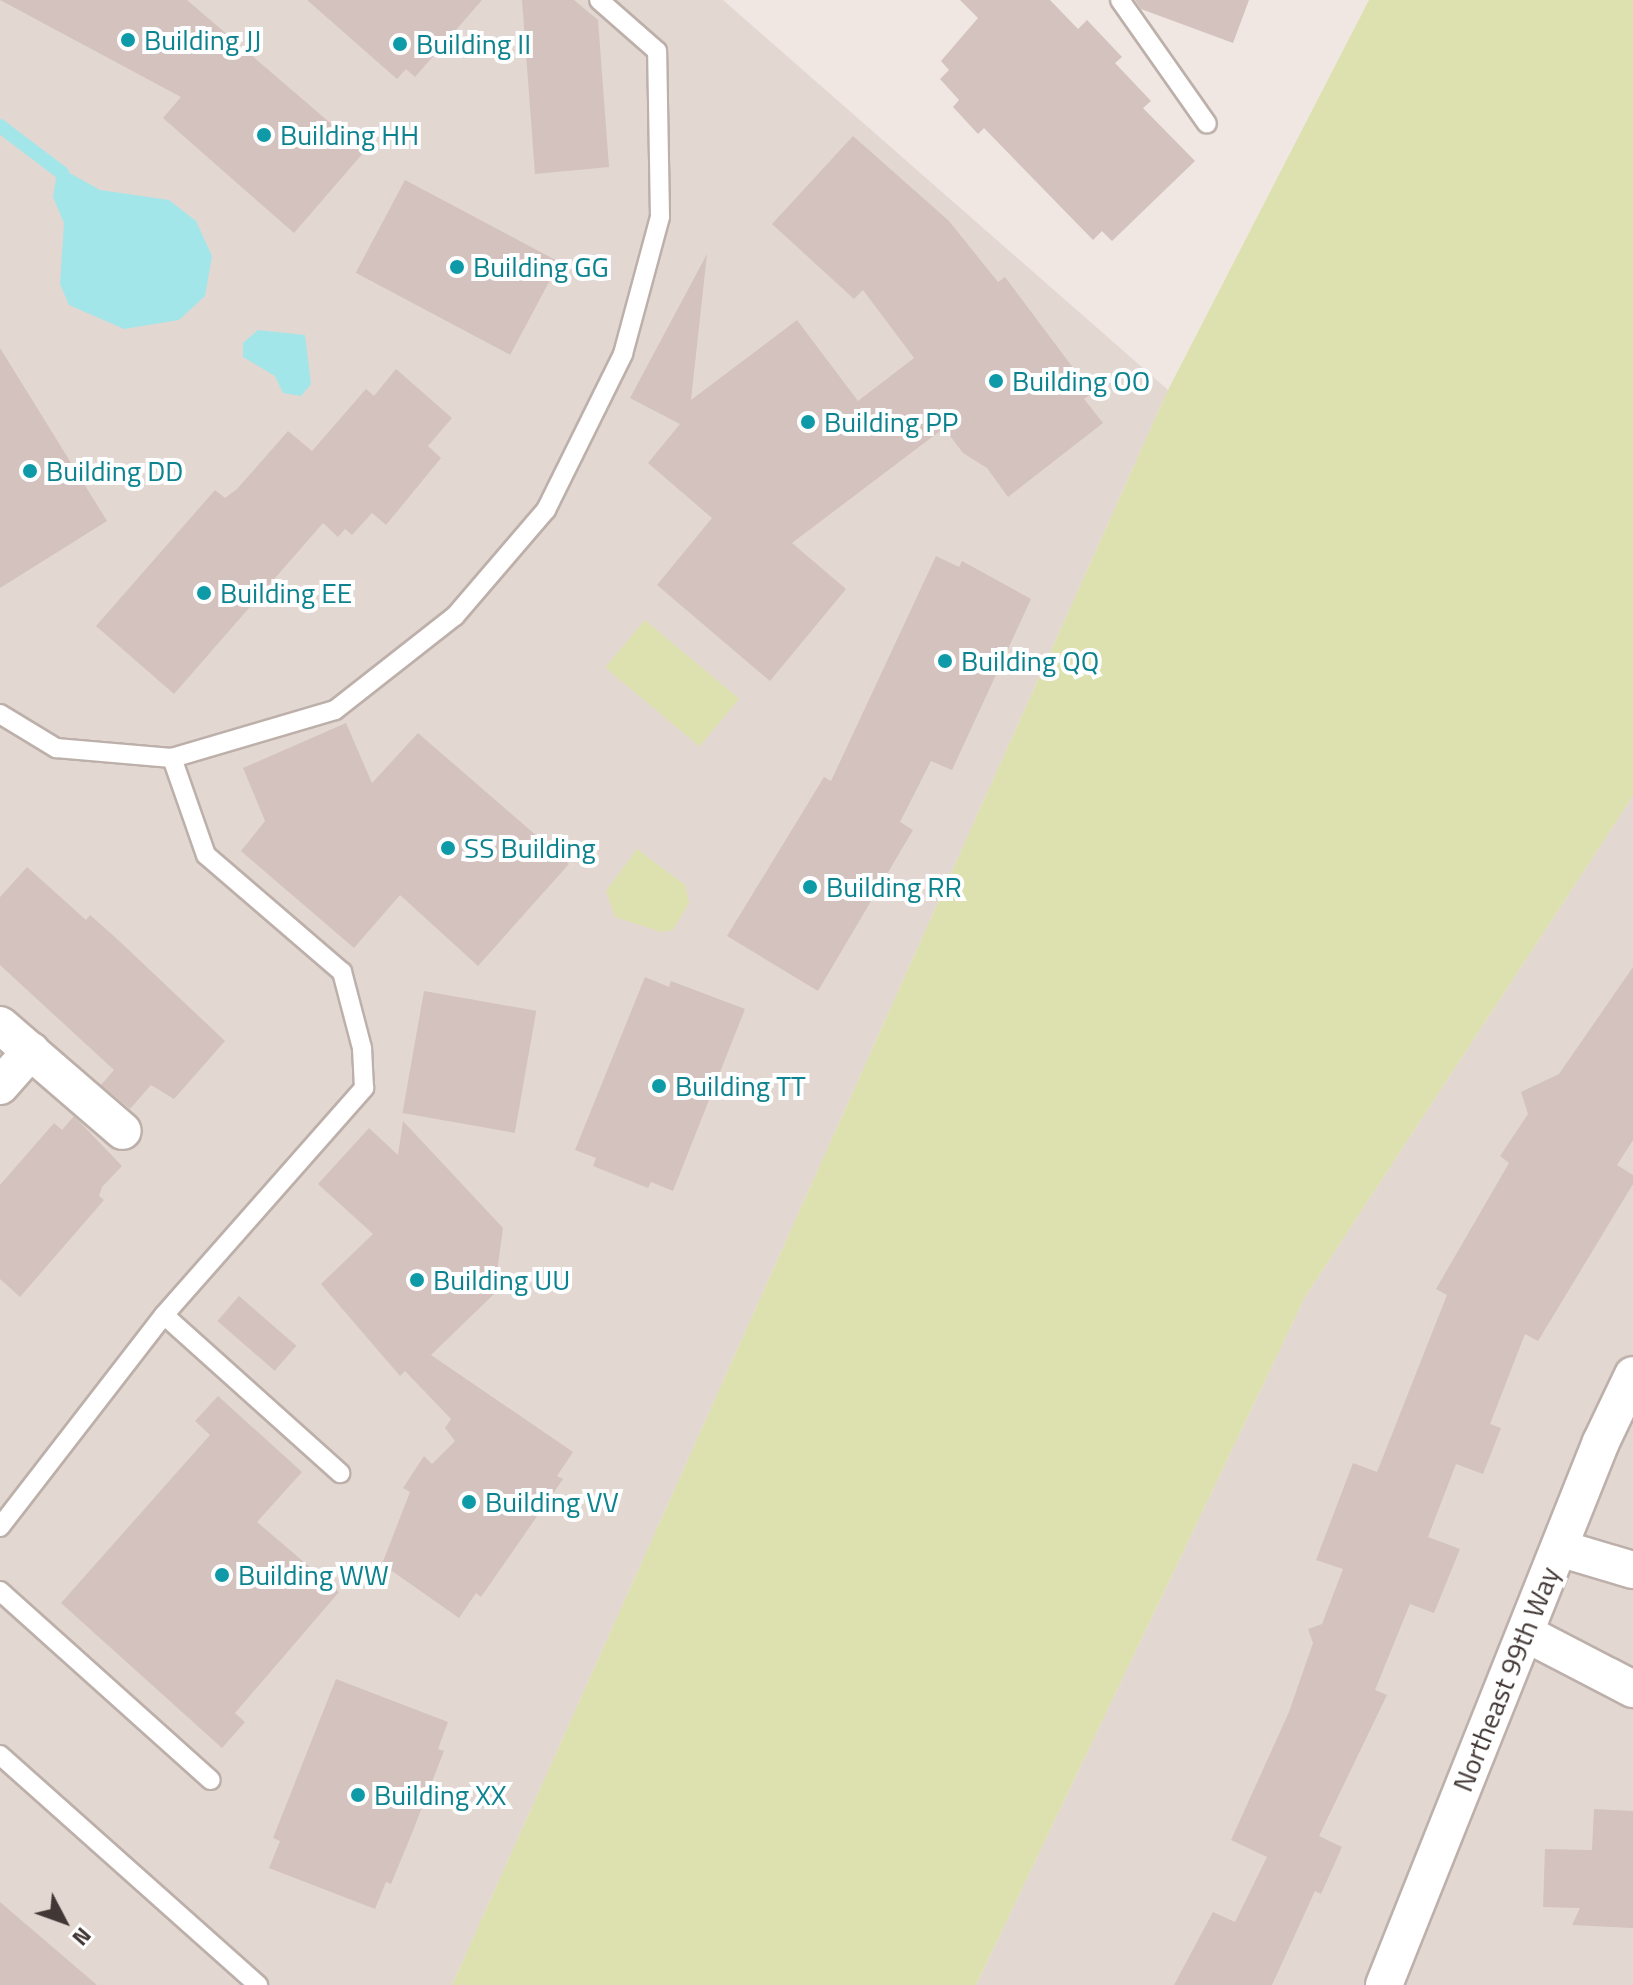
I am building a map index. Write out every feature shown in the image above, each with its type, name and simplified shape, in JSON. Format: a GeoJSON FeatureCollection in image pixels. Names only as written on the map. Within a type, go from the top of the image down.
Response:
{"type":"FeatureCollection","features":[{"type":"Feature","properties":{"kind":"street"},"geometry":{"type":"LineString","coordinates":[[0,1025],[123,1131]]}},
{"type":"Feature","properties":{"kind":"street"},"geometry":{"type":"LineString","coordinates":[[0,1086],[31,1051]]}},
{"type":"Feature","properties":{"kind":"street","name":"Northeast 99th Way"},"geometry":{"type":"LineString","coordinates":[[1384,1985],[1559,1548],[1633,1375]]}},
{"type":"Feature","properties":{"kind":"street"},"geometry":{"type":"LineString","coordinates":[[1559,1548],[1633,1570]]}},
{"type":"Feature","properties":{"kind":"street"},"geometry":{"type":"LineString","coordinates":[[1525,1633],[1633,1689]]}},
{"type":"Feature","properties":{"kind":"lane"},"geometry":{"type":"LineString","coordinates":[[0,714],[56,748],[172,758],[335,710],[455,616],[546,510],[623,354],[660,217],[657,51],[599,0]]}},
{"type":"Feature","properties":{"kind":"lane"},"geometry":{"type":"LineString","coordinates":[[1120,0],[1207,124]]}},
{"type":"Feature","properties":{"kind":"lane"},"geometry":{"type":"LineString","coordinates":[[0,1527],[164,1315],[364,1088],[362,1048],[342,972],[206,855],[172,758]]}},
{"type":"Feature","properties":{"kind":"lane"},"geometry":{"type":"LineString","coordinates":[[164,1315],[340,1473]]}},
{"type":"Feature","properties":{"kind":"lane"},"geometry":{"type":"LineString","coordinates":[[0,1591],[211,1780]]}},
{"type":"Feature","properties":{"kind":"lane"},"geometry":{"type":"LineString","coordinates":[[0,1755],[258,1985]]}},
{"type":"Feature","properties":{"kind":"shaded area"},"geometry":{"type":"Polygon","coordinates":[[[0,0],[723,0],[1168,390],[452,1985],[0,1985],[0,0]]]}},
{"type":"Feature","properties":{"kind":"shaded area"},"geometry":{"type":"Polygon","coordinates":[[[1633,796],[1633,1985],[976,1985],[1305,1297],[1633,796]]]}},
{"type":"Feature","properties":{"kind":"green space"},"geometry":{"type":"Polygon","coordinates":[[[1369,0],[1633,0],[1633,796],[1305,1297],[976,1985],[452,1985],[1168,390],[1369,0]]]}},
{"type":"Feature","properties":{"kind":"green space"},"geometry":{"type":"Polygon","coordinates":[[[645,620],[739,699],[699,747],[605,667],[645,620]]]}},
{"type":"Feature","properties":{"kind":"green space"},"geometry":{"type":"Polygon","coordinates":[[[637,849],[685,885],[689,903],[673,930],[661,932],[615,917],[606,891],[637,849]]]}},
{"type":"Feature","properties":{"kind":"water"},"geometry":{"type":"Polygon","coordinates":[[[66,171],[100,190],[169,200],[196,221],[212,256],[205,296],[179,320],[124,329],[69,305],[60,284],[64,223],[53,197],[56,178],[66,171]]]}},
{"type":"Feature","properties":{"kind":"water"},"geometry":{"type":"Polygon","coordinates":[[[258,330],[305,335],[311,384],[301,396],[283,393],[275,376],[243,357],[243,343],[258,330]]]}},
{"type":"Feature","properties":{"kind":"building"},"geometry":{"type":"Polygon","coordinates":[[[0,0],[187,0],[364,152],[294,233],[163,118],[181,97],[0,0]]]}},
{"type":"Feature","properties":{"kind":"building","name":"Building II"},"geometry":{"type":"Polygon","coordinates":[[[307,0],[482,0],[415,77],[406,69],[397,79],[307,0]]]}},
{"type":"Feature","properties":{"kind":"building"},"geometry":{"type":"Polygon","coordinates":[[[522,0],[574,0],[598,20],[609,167],[535,174],[522,0]]]}},
{"type":"Feature","properties":{"kind":"building"},"geometry":{"type":"Polygon","coordinates":[[[960,0],[1050,0],[1078,29],[1087,20],[1122,57],[1115,63],[1151,101],[1143,108],[1195,161],[1112,241],[1102,231],[1093,240],[984,128],[978,134],[953,107],[959,100],[940,79],[949,70],[941,61],[978,18],[960,0]]]}},
{"type":"Feature","properties":{"kind":"building"},"geometry":{"type":"Polygon","coordinates":[[[1135,0],[1249,0],[1233,43],[1141,9],[1135,0]]]}},
{"type":"Feature","properties":{"kind":"building"},"geometry":{"type":"Polygon","coordinates":[[[853,136],[949,221],[998,282],[1005,277],[1092,393],[1084,399],[1103,423],[1008,497],[987,468],[963,453],[944,428],[792,543],[846,589],[770,681],[657,585],[712,518],[648,463],[680,424],[630,398],[707,254],[691,400],[797,320],[858,401],[914,358],[863,290],[854,299],[772,224],[853,136]]]}},
{"type":"Feature","properties":{"kind":"building","name":"Building GG"},"geometry":{"type":"Polygon","coordinates":[[[405,180],[560,262],[510,355],[356,273],[405,180]]]}},
{"type":"Feature","properties":{"kind":"building","name":"Building DD"},"geometry":{"type":"Polygon","coordinates":[[[0,348],[107,521],[0,588],[0,348]]]}},
{"type":"Feature","properties":{"kind":"building"},"geometry":{"type":"Polygon","coordinates":[[[396,369],[452,418],[428,446],[441,458],[386,525],[372,513],[352,535],[345,529],[338,537],[323,523],[174,694],[96,626],[215,490],[225,498],[237,489],[288,431],[312,451],[366,389],[374,396],[396,369]]]}},
{"type":"Feature","properties":{"kind":"building"},"geometry":{"type":"Polygon","coordinates":[[[936,556],[959,567],[962,561],[1031,599],[952,770],[931,761],[900,822],[913,830],[818,991],[727,936],[824,777],[831,781],[936,556]]]}},
{"type":"Feature","properties":{"kind":"building"},"geometry":{"type":"Polygon","coordinates":[[[346,723],[372,783],[418,733],[569,864],[478,966],[400,895],[354,948],[241,851],[265,821],[243,768],[346,723]]]}},
{"type":"Feature","properties":{"kind":"building"},"geometry":{"type":"Polygon","coordinates":[[[27,867],[86,920],[90,915],[225,1041],[174,1099],[151,1085],[130,1109],[101,1085],[114,1070],[0,965],[0,897],[27,867]]]}},
{"type":"Feature","properties":{"kind":"building"},"geometry":{"type":"Polygon","coordinates":[[[1633,967],[1633,1140],[1617,1165],[1633,1175],[1633,1184],[1538,1341],[1525,1334],[1490,1424],[1501,1428],[1483,1474],[1456,1464],[1428,1537],[1460,1549],[1434,1613],[1410,1604],[1375,1690],[1387,1695],[1319,1836],[1342,1847],[1321,1894],[1315,1891],[1272,1985],[1174,1985],[1213,1912],[1235,1922],[1267,1857],[1231,1840],[1289,1712],[1313,1643],[1308,1629],[1322,1624],[1343,1569],[1316,1560],[1353,1463],[1377,1472],[1447,1295],[1436,1289],[1509,1163],[1500,1156],[1528,1114],[1521,1092],[1559,1074],[1633,967]]]}},
{"type":"Feature","properties":{"kind":"building","name":"Building TT"},"geometry":{"type":"Polygon","coordinates":[[[645,977],[669,987],[671,981],[745,1009],[673,1191],[651,1182],[648,1188],[593,1166],[596,1158],[575,1150],[645,977]]]}},
{"type":"Feature","properties":{"kind":"building"},"geometry":{"type":"Polygon","coordinates":[[[424,991],[536,1011],[515,1133],[402,1113],[424,991]]]}},
{"type":"Feature","properties":{"kind":"building"},"geometry":{"type":"Polygon","coordinates":[[[74,1116],[122,1166],[102,1187],[99,1196],[104,1200],[20,1297],[0,1279],[0,1185],[54,1123],[62,1130],[74,1116]]]}},
{"type":"Feature","properties":{"kind":"building"},"geometry":{"type":"Polygon","coordinates":[[[403,1121],[503,1228],[494,1294],[431,1355],[573,1452],[557,1476],[563,1479],[481,1597],[476,1593],[459,1618],[382,1564],[410,1492],[403,1488],[424,1456],[432,1464],[455,1441],[445,1428],[451,1419],[405,1371],[400,1376],[321,1284],[373,1234],[318,1184],[369,1128],[398,1155],[403,1121]]]}},
{"type":"Feature","properties":{"kind":"building"},"geometry":{"type":"Polygon","coordinates":[[[239,1296],[296,1346],[275,1371],[217,1321],[239,1296]]]}},
{"type":"Feature","properties":{"kind":"building"},"geometry":{"type":"Polygon","coordinates":[[[218,1396],[302,1472],[257,1522],[339,1592],[235,1713],[245,1722],[222,1748],[61,1603],[210,1435],[195,1421],[218,1396]]]}},
{"type":"Feature","properties":{"kind":"building","name":"Building XX"},"geometry":{"type":"Polygon","coordinates":[[[336,1679],[448,1722],[438,1749],[444,1751],[412,1833],[391,1884],[386,1882],[375,1909],[269,1868],[280,1841],[273,1838],[336,1679]]]}},
{"type":"Feature","properties":{"kind":"building"},"geometry":{"type":"Polygon","coordinates":[[[1594,1809],[1633,1811],[1633,1928],[1572,1925],[1580,1908],[1543,1907],[1545,1849],[1592,1850],[1594,1809]]]}},
{"type":"Feature","properties":{"kind":"building"},"geometry":{"type":"Polygon","coordinates":[[[0,1902],[97,1985],[0,1985],[0,1902]]]}},
{"type":"Feature","properties":{"kind":"waterway"},"geometry":{"type":"LineString","coordinates":[[0,126],[62,173]]}},
{"type":"Feature","properties":{"kind":"place","name":"Building JJ"},"geometry":{"type":"Point","coordinates":[128,40]}},
{"type":"Feature","properties":{"kind":"place","name":"Building II"},"geometry":{"type":"Point","coordinates":[400,44]}},
{"type":"Feature","properties":{"kind":"place","name":"Building HH"},"geometry":{"type":"Point","coordinates":[264,135]}},
{"type":"Feature","properties":{"kind":"place","name":"Building GG"},"geometry":{"type":"Point","coordinates":[457,267]}},
{"type":"Feature","properties":{"kind":"place","name":"Building OO"},"geometry":{"type":"Point","coordinates":[996,381]}},
{"type":"Feature","properties":{"kind":"place","name":"Building PP"},"geometry":{"type":"Point","coordinates":[808,422]}},
{"type":"Feature","properties":{"kind":"place","name":"Building DD"},"geometry":{"type":"Point","coordinates":[30,471]}},
{"type":"Feature","properties":{"kind":"place","name":"Building EE"},"geometry":{"type":"Point","coordinates":[204,593]}},
{"type":"Feature","properties":{"kind":"place","name":"Building QQ"},"geometry":{"type":"Point","coordinates":[945,661]}},
{"type":"Feature","properties":{"kind":"place","name":"SS Building"},"geometry":{"type":"Point","coordinates":[448,848]}},
{"type":"Feature","properties":{"kind":"place","name":"Building RR"},"geometry":{"type":"Point","coordinates":[810,887]}},
{"type":"Feature","properties":{"kind":"place","name":"Building TT"},"geometry":{"type":"Point","coordinates":[659,1086]}},
{"type":"Feature","properties":{"kind":"place","name":"Building UU"},"geometry":{"type":"Point","coordinates":[417,1280]}},
{"type":"Feature","properties":{"kind":"place","name":"Building VV"},"geometry":{"type":"Point","coordinates":[469,1502]}},
{"type":"Feature","properties":{"kind":"place","name":"Building WW"},"geometry":{"type":"Point","coordinates":[222,1575]}},
{"type":"Feature","properties":{"kind":"place","name":"Building XX"},"geometry":{"type":"Point","coordinates":[358,1795]}}]}
